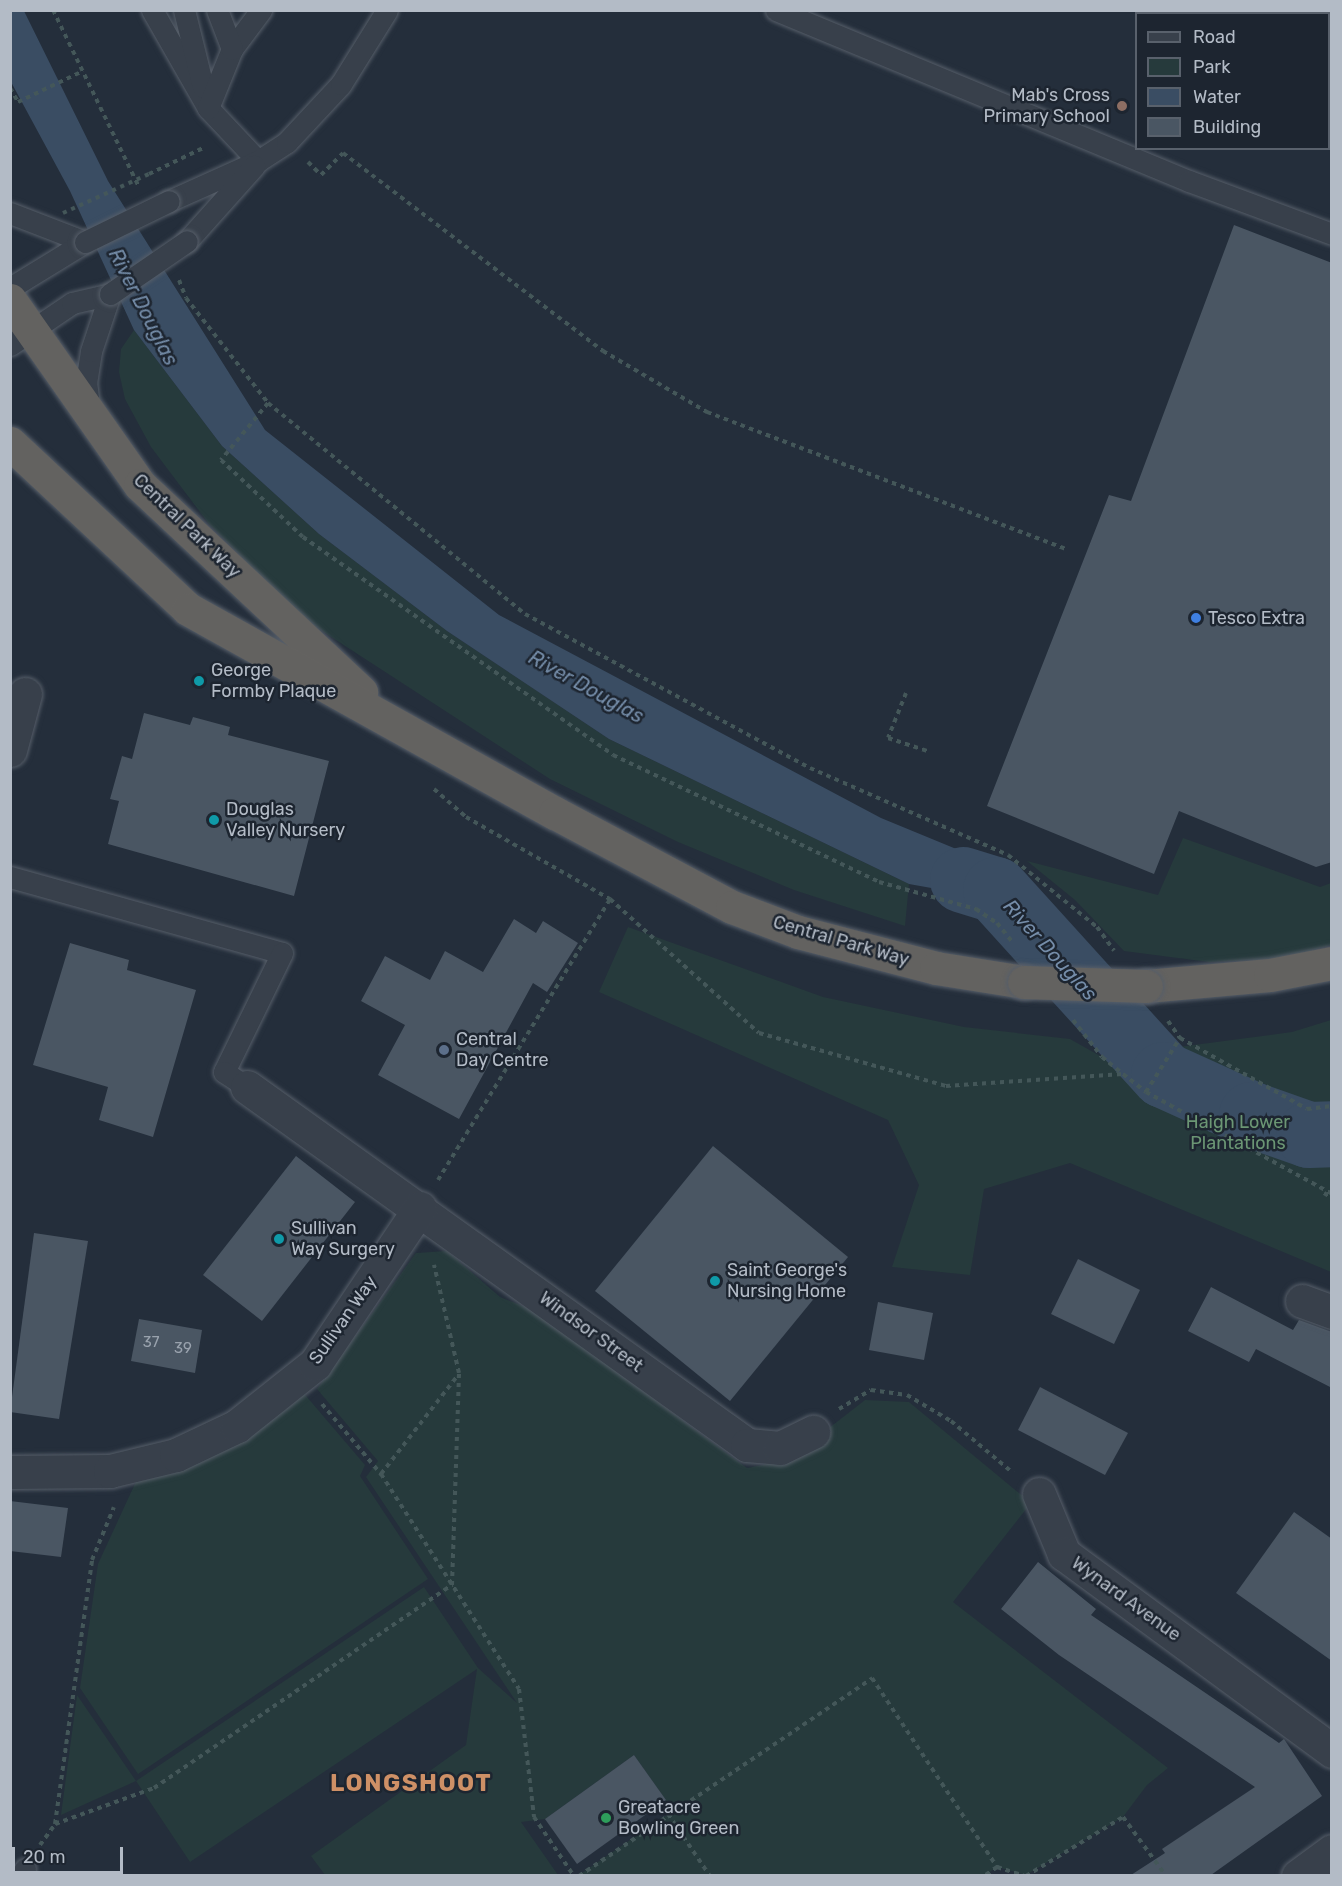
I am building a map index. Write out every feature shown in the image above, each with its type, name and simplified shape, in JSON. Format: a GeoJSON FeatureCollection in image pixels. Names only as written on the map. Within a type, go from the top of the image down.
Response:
{"type":"FeatureCollection","features":[{"type":"Feature","properties":{"kind":"highway","name":"Central Park Way"},"geometry":{"type":"LineString","coordinates":[[10,300],[20,337],[92,420],[140,485],[409,732]]}},
{"type":"Feature","properties":{"kind":"highway","name":"Central Park Way"},"geometry":{"type":"LineString","coordinates":[[10,443],[188,609],[732,907],[866,952],[1024,982],[1146,986],[1270,975],[1332,963]]}},
{"type":"Feature","properties":{"kind":"street"},"geometry":{"type":"LineString","coordinates":[[10,750],[25,694]]}},
{"type":"Feature","properties":{"kind":"street","name":"Windsor Street"},"geometry":{"type":"LineString","coordinates":[[247,1087],[420,1208],[747,1445],[780,1448],[813,1432]]}},
{"type":"Feature","properties":{"kind":"street","name":"Sullivan Way"},"geometry":{"type":"LineString","coordinates":[[10,1472],[70,1475],[150,1463],[237,1426],[300,1378],[420,1208]]}},
{"type":"Feature","properties":{"kind":"street","name":"Wynard Avenue"},"geometry":{"type":"LineString","coordinates":[[1040,1494],[1064,1554],[1332,1751]]}},
{"type":"Feature","properties":{"kind":"street"},"geometry":{"type":"LineString","coordinates":[[1298,1875],[1332,1851]]}},
{"type":"Feature","properties":{"kind":"lane"},"geometry":{"type":"LineString","coordinates":[[152,10],[208,108],[258,161]]}},
{"type":"Feature","properties":{"kind":"lane"},"geometry":{"type":"LineString","coordinates":[[184,10],[208,108]]}},
{"type":"Feature","properties":{"kind":"lane"},"geometry":{"type":"LineString","coordinates":[[216,10],[232,49]]}},
{"type":"Feature","properties":{"kind":"lane"},"geometry":{"type":"LineString","coordinates":[[208,108],[232,49],[241,10]]}},
{"type":"Feature","properties":{"kind":"lane"},"geometry":{"type":"LineString","coordinates":[[232,49],[261,10]]}},
{"type":"Feature","properties":{"kind":"lane"},"geometry":{"type":"LineString","coordinates":[[10,288],[86,242],[258,161],[286,142],[341,84],[387,10]]}},
{"type":"Feature","properties":{"kind":"lane"},"geometry":{"type":"LineString","coordinates":[[776,10],[1189,181],[1332,234]]}},
{"type":"Feature","properties":{"kind":"lane"},"geometry":{"type":"LineString","coordinates":[[20,337],[72,303],[110,294],[187,241],[258,161]]}},
{"type":"Feature","properties":{"kind":"lane"},"geometry":{"type":"LineString","coordinates":[[10,213],[86,242]]}},
{"type":"Feature","properties":{"kind":"lane"},"geometry":{"type":"LineString","coordinates":[[92,420],[86,383],[91,351],[110,294]]}},
{"type":"Feature","properties":{"kind":"lane"},"geometry":{"type":"LineString","coordinates":[[10,877],[282,953],[224,1072],[247,1087]]}},
{"type":"Feature","properties":{"kind":"path"},"geometry":{"type":"LineString","coordinates":[[53,10],[140,189]]}},
{"type":"Feature","properties":{"kind":"path"},"geometry":{"type":"LineString","coordinates":[[10,88],[18,102],[82,72]]}},
{"type":"Feature","properties":{"kind":"path"},"geometry":{"type":"LineString","coordinates":[[63,213],[232,134]]}},
{"type":"Feature","properties":{"kind":"path"},"geometry":{"type":"LineString","coordinates":[[286,142],[321,175],[343,153],[603,351],[707,412],[1068,550]]}},
{"type":"Feature","properties":{"kind":"path"},"geometry":{"type":"LineString","coordinates":[[177,277],[186,298],[268,404],[525,614],[810,768],[1008,855],[1097,927],[1118,954]]}},
{"type":"Feature","properties":{"kind":"path"},"geometry":{"type":"LineString","coordinates":[[268,404],[220,460],[303,537],[613,755],[879,882],[976,909],[997,923],[1018,950]]}},
{"type":"Feature","properties":{"kind":"path"},"geometry":{"type":"LineString","coordinates":[[906,693],[888,738],[927,751]]}},
{"type":"Feature","properties":{"kind":"path"},"geometry":{"type":"LineString","coordinates":[[409,732],[409,767],[466,817],[610,900],[759,1033],[946,1086],[1124,1074]]}},
{"type":"Feature","properties":{"kind":"path"},"geometry":{"type":"LineString","coordinates":[[452,1584],[459,1373],[420,1208],[610,900]]}},
{"type":"Feature","properties":{"kind":"path"},"geometry":{"type":"LineString","coordinates":[[1067,1012],[1102,1057],[1146,1092],[1332,1196]]}},
{"type":"Feature","properties":{"kind":"path"},"geometry":{"type":"LineString","coordinates":[[1166,1019],[1180,1038],[1307,1110],[1332,1106]]}},
{"type":"Feature","properties":{"kind":"path"},"geometry":{"type":"LineString","coordinates":[[1146,1092],[1180,1038]]}},
{"type":"Feature","properties":{"kind":"path"},"geometry":{"type":"LineString","coordinates":[[381,1474],[459,1373]]}},
{"type":"Feature","properties":{"kind":"path"},"geometry":{"type":"LineString","coordinates":[[300,1378],[381,1474],[519,1689],[534,1817],[576,1875],[872,1678],[997,1867],[1025,1875],[1123,1817],[1166,1875]]}},
{"type":"Feature","properties":{"kind":"path"},"geometry":{"type":"LineString","coordinates":[[813,1432],[840,1407],[871,1390],[907,1395],[951,1421],[1040,1494]]}},
{"type":"Feature","properties":{"kind":"path"},"geometry":{"type":"LineString","coordinates":[[23,1872],[55,1824],[92,1560],[121,1493],[150,1463]]}},
{"type":"Feature","properties":{"kind":"path"},"geometry":{"type":"LineString","coordinates":[[55,1824],[154,1788],[452,1584]]}},
{"type":"Feature","properties":{"kind":"path"},"geometry":{"type":"LineString","coordinates":[[668,1814],[710,1875]]}},
{"type":"Feature","properties":{"kind":"path"},"geometry":{"type":"LineString","coordinates":[[984,1875],[997,1867]]}},
{"type":"Feature","properties":{"kind":"green space"},"geometry":{"type":"Polygon","coordinates":[[[134,330],[222,446],[319,534],[447,631],[609,739],[909,884],[905,926],[794,890],[678,842],[550,779],[299,616],[209,524],[151,447],[125,399],[119,372],[121,349],[134,330]]]}},
{"type":"Feature","properties":{"kind":"green space"},"geometry":{"type":"Polygon","coordinates":[[[1183,838],[1320,887],[1331,883],[1331,945],[1281,959],[1209,962],[1124,951],[1075,900],[1027,861],[1158,895],[1183,838]]]}},
{"type":"Feature","properties":{"kind":"green space","name":"Haigh Lower Plantations"},"geometry":{"type":"Polygon","coordinates":[[[628,927],[823,997],[964,1027],[1070,1039],[1102,1057],[1292,1032],[1331,1020],[1331,1272],[1070,1163],[984,1189],[970,1275],[892,1267],[919,1185],[888,1120],[599,992],[628,927]]]}},
{"type":"Feature","properties":{"kind":"green space"},"geometry":{"type":"Polygon","coordinates":[[[447,1251],[500,1297],[533,1310],[747,1468],[788,1460],[865,1400],[909,1402],[1031,1503],[953,1602],[1168,1768],[1147,1785],[1123,1817],[1026,1875],[997,1867],[984,1876],[579,1875],[668,1814],[666,1800],[634,1755],[545,1819],[521,1822],[558,1875],[325,1875],[311,1856],[466,1745],[477,1669],[190,1862],[136,1781],[424,1587],[478,1668],[517,1703],[366,1477],[378,1461],[317,1389],[416,1253],[447,1251]]]}},
{"type":"Feature","properties":{"kind":"green space"},"geometry":{"type":"Polygon","coordinates":[[[301,1390],[365,1465],[360,1476],[428,1579],[138,1774],[80,1688],[98,1564],[139,1475],[301,1390]]]}},
{"type":"Feature","properties":{"kind":"green space"},"geometry":{"type":"Polygon","coordinates":[[[77,1695],[136,1781],[61,1815],[77,1695]]]}},
{"type":"Feature","properties":{"kind":"water"},"geometry":{"type":"Polygon","coordinates":[[[10,11],[24,11],[108,181],[265,430],[499,615],[881,818],[966,853],[1014,882],[1077,936],[1020,929],[998,908],[976,896],[909,884],[609,739],[447,631],[319,534],[222,446],[134,330],[70,191],[11,82],[10,11]]]}},
{"type":"Feature","properties":{"kind":"water"},"geometry":{"type":"Polygon","coordinates":[[[1182,1057],[1294,1115],[1331,1117],[1331,1161],[1304,1165],[1158,1091],[1182,1057]]]}},
{"type":"Feature","properties":{"kind":"pier"},"geometry":{"type":"Polygon","coordinates":[[[1013,927],[1077,932],[1080,936],[1019,932],[1013,927]]]}},
{"type":"Feature","properties":{"kind":"building","name":"Tesco Extra"},"geometry":{"type":"Polygon","coordinates":[[[1234,225],[1332,263],[1332,862],[1316,867],[1179,811],[1154,874],[987,806],[1109,495],[1131,501],[1234,225]]]}},
{"type":"Feature","properties":{"kind":"building","name":"Douglas Valley Nursery"},"geometry":{"type":"Polygon","coordinates":[[[144,713],[190,725],[193,717],[230,727],[228,735],[329,761],[294,896],[108,844],[119,801],[110,799],[122,756],[132,759],[144,713]]]}},
{"type":"Feature","properties":{"kind":"building","name":"Central Day Centre"},"geometry":{"type":"Polygon","coordinates":[[[514,919],[536,933],[543,921],[578,943],[547,992],[533,983],[459,1119],[378,1075],[405,1025],[361,1001],[385,956],[430,980],[445,951],[483,972],[514,919]]]}},
{"type":"Feature","properties":{"kind":"building"},"geometry":{"type":"Polygon","coordinates":[[[70,943],[129,960],[127,970],[196,990],[153,1137],[99,1120],[108,1087],[33,1065],[70,943]]]}},
{"type":"Feature","properties":{"kind":"building","name":"Saint George's Nursing Home"},"geometry":{"type":"Polygon","coordinates":[[[713,1146],[848,1257],[730,1401],[595,1291],[713,1146]]]}},
{"type":"Feature","properties":{"kind":"building","name":"Sullivan Way Surgery"},"geometry":{"type":"Polygon","coordinates":[[[296,1156],[355,1202],[262,1321],[203,1275],[296,1156]]]}},
{"type":"Feature","properties":{"kind":"building"},"geometry":{"type":"Polygon","coordinates":[[[34,1233],[88,1241],[59,1419],[10,1412],[34,1233]]]}},
{"type":"Feature","properties":{"kind":"building"},"geometry":{"type":"Polygon","coordinates":[[[1078,1259],[1140,1290],[1114,1344],[1051,1314],[1078,1259]]]}},
{"type":"Feature","properties":{"kind":"building"},"geometry":{"type":"Polygon","coordinates":[[[1211,1287],[1293,1330],[1299,1320],[1332,1332],[1332,1388],[1256,1349],[1249,1362],[1188,1331],[1211,1287]]]}},
{"type":"Feature","properties":{"kind":"building"},"geometry":{"type":"Polygon","coordinates":[[[878,1302],[933,1313],[924,1360],[869,1350],[878,1302]]]}},
{"type":"Feature","properties":{"kind":"building"},"geometry":{"type":"Polygon","coordinates":[[[139,1319],[202,1330],[195,1373],[131,1361],[139,1319]]]}},
{"type":"Feature","properties":{"kind":"building"},"geometry":{"type":"Polygon","coordinates":[[[1040,1387],[1128,1433],[1105,1475],[1018,1430],[1040,1387]]]}},
{"type":"Feature","properties":{"kind":"building"},"geometry":{"type":"Polygon","coordinates":[[[10,1501],[68,1508],[61,1557],[10,1551],[10,1501]]]}},
{"type":"Feature","properties":{"kind":"building"},"geometry":{"type":"Polygon","coordinates":[[[1294,1512],[1332,1539],[1332,1661],[1236,1593],[1294,1512]]]}},
{"type":"Feature","properties":{"kind":"building"},"geometry":{"type":"Polygon","coordinates":[[[1038,1562],[1096,1609],[1091,1615],[1279,1743],[1284,1739],[1322,1796],[1211,1875],[1131,1875],[1165,1853],[1162,1849],[1255,1787],[1059,1655],[1001,1609],[1038,1562]]]}},
{"type":"Feature","properties":{"kind":"building"},"geometry":{"type":"Polygon","coordinates":[[[634,1755],[666,1800],[577,1864],[545,1819],[634,1755]]]}},
{"type":"Feature","properties":{"kind":"waterway","name":"River Douglas"},"geometry":{"type":"LineString","coordinates":[[963,880],[996,890],[1164,1075],[1252,1115],[1309,1135],[1332,1134]]}},
{"type":"Feature","properties":{"kind":"place","name":"Mab's Cross Primary School"},"geometry":{"type":"Point","coordinates":[1122,106]}},
{"type":"Feature","properties":{"kind":"place","name":"Tesco Extra"},"geometry":{"type":"Point","coordinates":[1196,618]}},
{"type":"Feature","properties":{"kind":"place","name":"George Formby Plaque"},"geometry":{"type":"Point","coordinates":[199,681]}},
{"type":"Feature","properties":{"kind":"place","name":"Douglas Valley Nursery"},"geometry":{"type":"Point","coordinates":[214,820]}},
{"type":"Feature","properties":{"kind":"place","name":"Central Day Centre"},"geometry":{"type":"Point","coordinates":[444,1050]}},
{"type":"Feature","properties":{"kind":"place","name":"Sullivan Way Surgery"},"geometry":{"type":"Point","coordinates":[279,1239]}},
{"type":"Feature","properties":{"kind":"place","name":"Saint George's Nursing Home"},"geometry":{"type":"Point","coordinates":[715,1281]}},
{"type":"Feature","properties":{"kind":"place","name":"Greatacre Bowling Green"},"geometry":{"type":"Point","coordinates":[606,1818]}},
{"type":"Feature","properties":{"kind":"district","name":"LONGSHOOT"},"geometry":{"type":"Point","coordinates":[411,1784]}}]}
